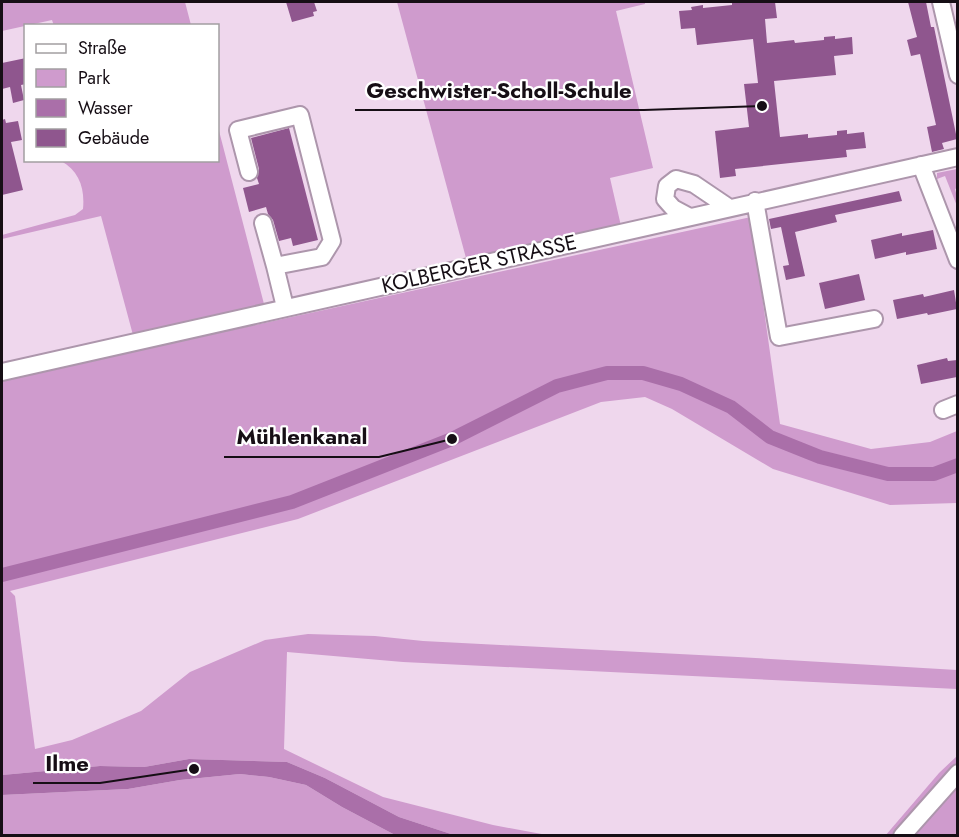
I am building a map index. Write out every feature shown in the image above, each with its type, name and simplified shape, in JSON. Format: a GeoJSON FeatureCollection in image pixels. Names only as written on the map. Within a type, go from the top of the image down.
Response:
{"type":"FeatureCollection","features":[{"type":"Feature","properties":{"kind":"street"},"geometry":{"type":"LineString","coordinates":[[941,2],[957,75]]}},
{"type":"Feature","properties":{"kind":"street"},"geometry":{"type":"LineString","coordinates":[[249,172],[238,130],[300,115],[332,241],[322,257],[274,266]]}},
{"type":"Feature","properties":{"kind":"street","name":"KOLBERGER STRASSE"},"geometry":{"type":"LineString","coordinates":[[2,372],[957,157]]}},
{"type":"Feature","properties":{"kind":"street"},"geometry":{"type":"LineString","coordinates":[[921,165],[957,260]]}},
{"type":"Feature","properties":{"kind":"street"},"geometry":{"type":"LineString","coordinates":[[688,216],[673,208],[665,199],[666,186],[676,178],[694,184],[728,207]]}},
{"type":"Feature","properties":{"kind":"street"},"geometry":{"type":"LineString","coordinates":[[755,201],[779,337],[874,319]]}},
{"type":"Feature","properties":{"kind":"street"},"geometry":{"type":"LineString","coordinates":[[263,223],[285,307]]}},
{"type":"Feature","properties":{"kind":"street"},"geometry":{"type":"LineString","coordinates":[[902,836],[957,773]]}},
{"type":"Feature","properties":{"kind":"green space"},"geometry":{"type":"Polygon","coordinates":[[[2,2],[185,2],[191,24],[53,24],[52,20],[24,24],[24,26],[2,31],[2,2]]]}},
{"type":"Feature","properties":{"kind":"green space"},"geometry":{"type":"Polygon","coordinates":[[[397,2],[645,2],[645,4],[616,11],[653,168],[610,178],[621,226],[466,258],[397,2]]]}},
{"type":"Feature","properties":{"kind":"green space"},"geometry":{"type":"Polygon","coordinates":[[[219,131],[264,304],[133,335],[101,216],[2,239],[2,235],[75,215],[83,209],[80,181],[62,162],[219,162],[219,131]]]}},
{"type":"Feature","properties":{"kind":"green space"},"geometry":{"type":"Polygon","coordinates":[[[957,169],[957,188],[955,189],[957,206],[945,176],[937,179],[937,173],[957,169]]]}},
{"type":"Feature","properties":{"kind":"green space"},"geometry":{"type":"Polygon","coordinates":[[[751,217],[780,424],[871,449],[930,442],[957,431],[957,503],[890,505],[773,469],[672,409],[645,397],[601,402],[298,519],[10,591],[15,596],[35,749],[72,740],[141,711],[190,672],[265,640],[308,634],[957,670],[957,689],[403,662],[287,652],[284,749],[383,797],[493,825],[547,835],[454,835],[399,817],[325,778],[287,762],[189,759],[144,767],[100,766],[2,775],[2,380],[751,217]]]}},
{"type":"Feature","properties":{"kind":"green space"},"geometry":{"type":"Polygon","coordinates":[[[957,756],[957,835],[885,836],[939,773],[957,756]]]}},
{"type":"Feature","properties":{"kind":"green space"},"geometry":{"type":"Polygon","coordinates":[[[240,774],[269,777],[306,785],[395,835],[2,835],[2,795],[128,789],[180,780],[240,774]]]}},
{"type":"Feature","properties":{"kind":"water"},"geometry":{"type":"Polygon","coordinates":[[[189,759],[287,762],[325,778],[399,817],[454,835],[395,835],[306,785],[269,777],[240,774],[180,780],[128,789],[2,795],[2,775],[100,766],[144,767],[189,759]]]}},
{"type":"Feature","properties":{"kind":"building"},"geometry":{"type":"Polygon","coordinates":[[[286,2],[314,2],[317,11],[313,12],[314,16],[292,22],[286,2]]]}},
{"type":"Feature","properties":{"kind":"building"},"geometry":{"type":"Polygon","coordinates":[[[742,2],[775,2],[777,18],[765,19],[767,43],[794,40],[795,43],[824,40],[824,37],[835,36],[835,39],[852,37],[853,54],[834,56],[836,75],[774,81],[780,137],[808,134],[808,138],[837,135],[837,131],[847,130],[847,134],[864,132],[866,148],[846,150],[847,157],[735,169],[736,176],[720,178],[715,131],[749,127],[744,84],[758,83],[753,39],[697,45],[695,28],[681,29],[679,11],[692,10],[691,7],[703,5],[703,8],[742,2]]]}},
{"type":"Feature","properties":{"kind":"building"},"geometry":{"type":"Polygon","coordinates":[[[908,2],[926,2],[931,27],[934,27],[957,139],[942,143],[944,149],[932,152],[927,127],[936,125],[920,54],[911,56],[907,40],[917,37],[908,2]]]}},
{"type":"Feature","properties":{"kind":"building"},"geometry":{"type":"Polygon","coordinates":[[[24,58],[24,84],[21,85],[24,100],[13,103],[10,87],[2,89],[2,63],[24,58]]]}},
{"type":"Feature","properties":{"kind":"building"},"geometry":{"type":"Polygon","coordinates":[[[5,119],[6,123],[18,121],[22,140],[11,142],[23,190],[2,195],[2,120],[5,119]]]}},
{"type":"Feature","properties":{"kind":"building"},"geometry":{"type":"Polygon","coordinates":[[[289,128],[318,240],[293,246],[291,238],[279,241],[273,220],[266,207],[249,212],[243,188],[259,184],[257,178],[259,169],[251,138],[289,128]]]}},
{"type":"Feature","properties":{"kind":"building"},"geometry":{"type":"Polygon","coordinates":[[[899,191],[902,201],[835,215],[837,222],[795,232],[805,276],[786,280],[783,266],[789,265],[781,227],[771,229],[769,219],[899,191]]]}},
{"type":"Feature","properties":{"kind":"building"},"geometry":{"type":"Polygon","coordinates":[[[933,230],[937,249],[906,255],[906,252],[875,259],[871,240],[902,233],[902,236],[933,230]]]}},
{"type":"Feature","properties":{"kind":"building"},"geometry":{"type":"Polygon","coordinates":[[[859,274],[865,300],[825,309],[819,283],[859,274]]]}},
{"type":"Feature","properties":{"kind":"building"},"geometry":{"type":"Polygon","coordinates":[[[954,290],[957,309],[897,319],[893,300],[923,294],[924,297],[954,290]]]}},
{"type":"Feature","properties":{"kind":"building"},"geometry":{"type":"Polygon","coordinates":[[[947,358],[948,361],[957,360],[957,377],[921,384],[917,365],[947,358]]]}},
{"type":"Feature","properties":{"kind":"waterway"},"geometry":{"type":"LineString","coordinates":[[2,575],[292,502],[452,439],[557,386],[607,373],[643,373],[681,384],[731,407],[770,437],[820,457],[888,474],[934,474],[958,465]]}},
{"type":"Feature","properties":{"kind":"place","name":"Geschwister-Scholl-Schule"},"geometry":{"type":"Point","coordinates":[762,106]}},
{"type":"Feature","properties":{"kind":"place","name":"Mühlenkanal"},"geometry":{"type":"Point","coordinates":[452,439]}},
{"type":"Feature","properties":{"kind":"place","name":"Ilme"},"geometry":{"type":"Point","coordinates":[194,769]}}]}
